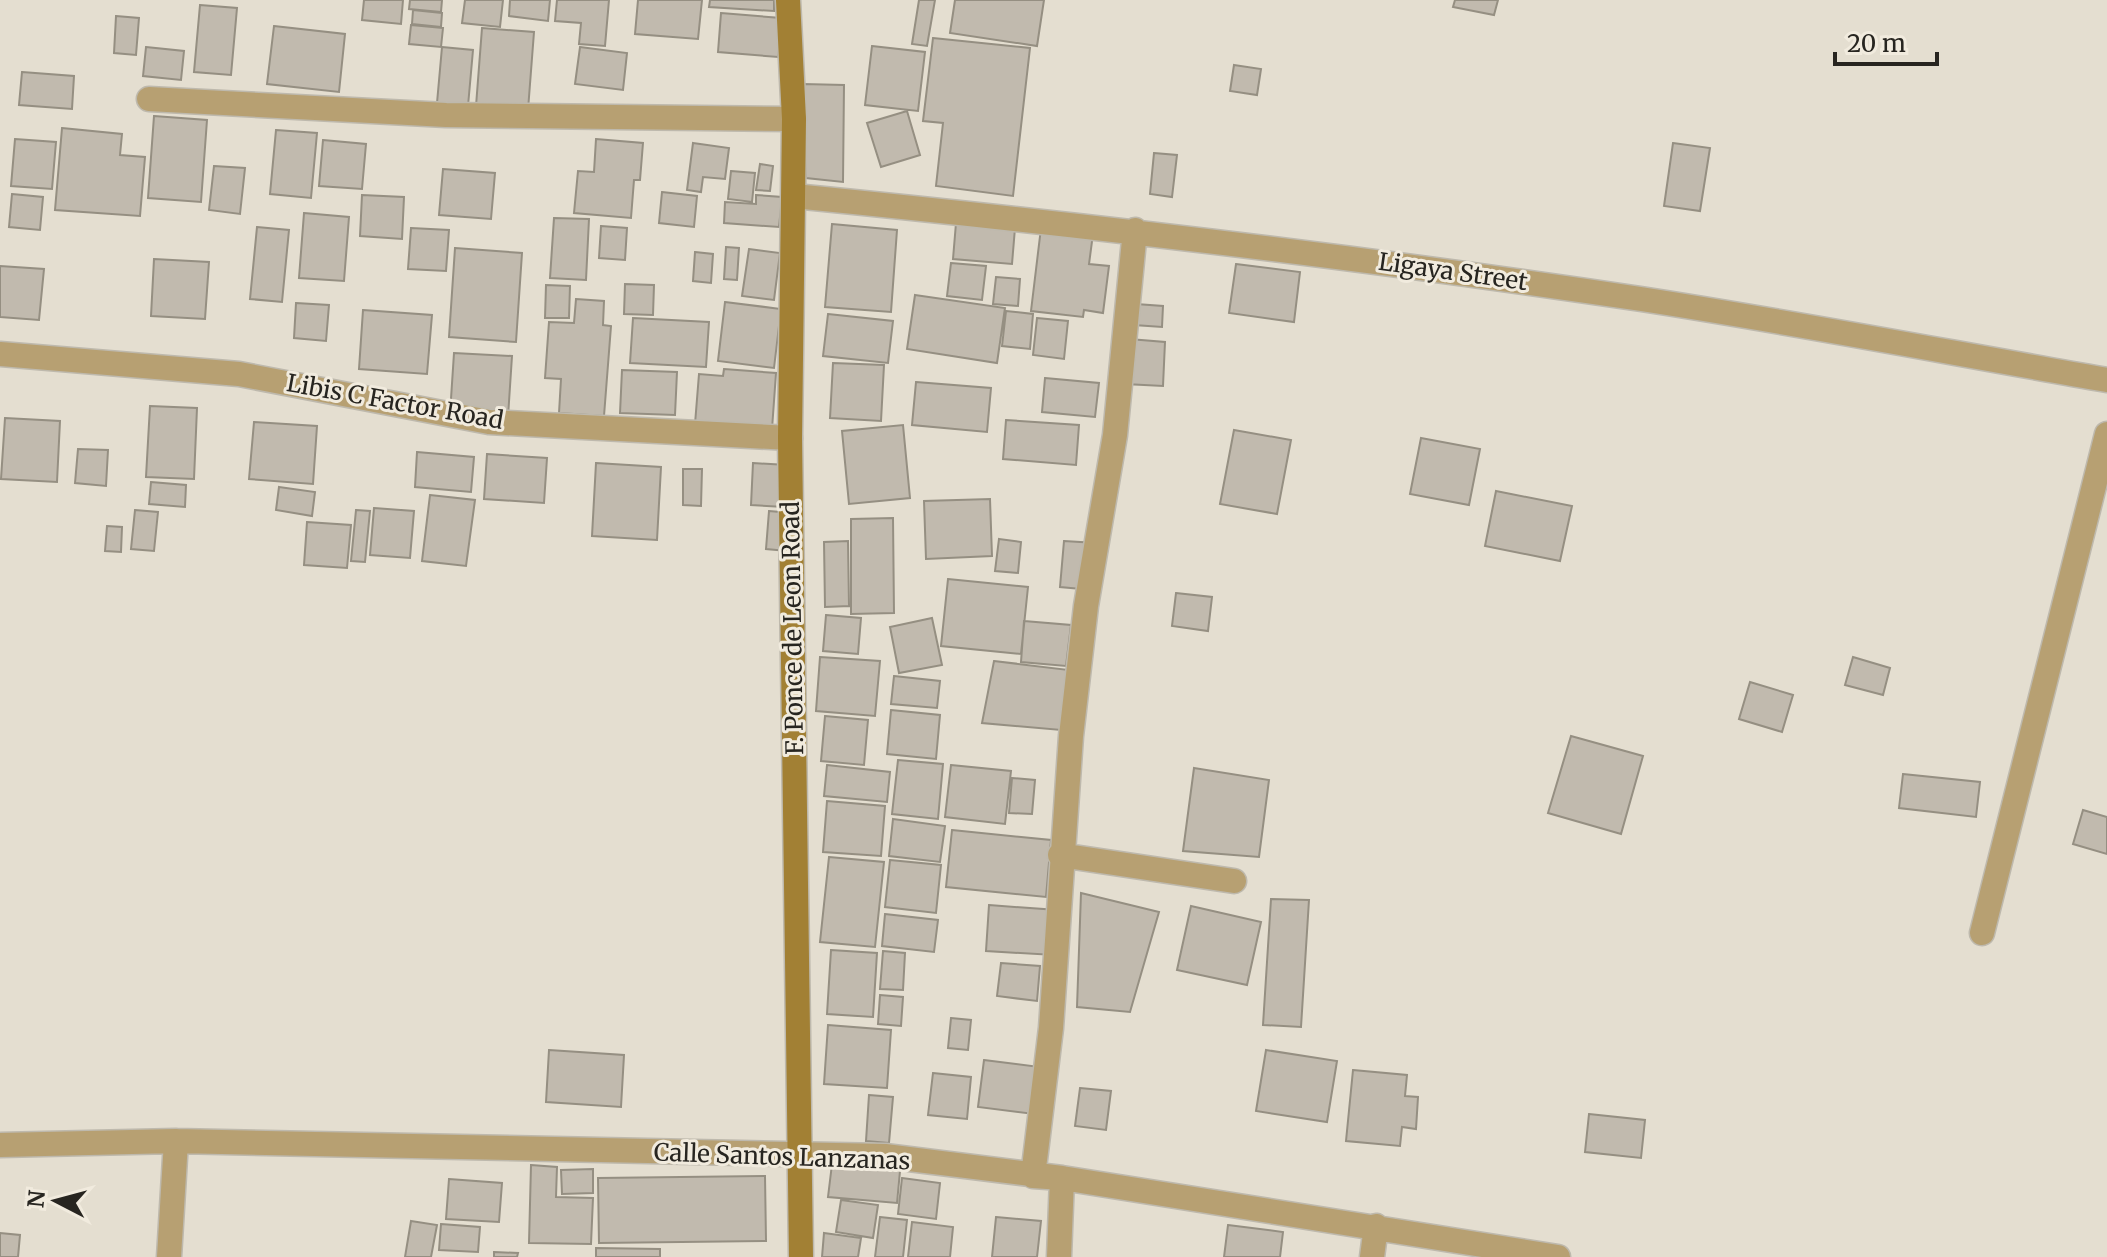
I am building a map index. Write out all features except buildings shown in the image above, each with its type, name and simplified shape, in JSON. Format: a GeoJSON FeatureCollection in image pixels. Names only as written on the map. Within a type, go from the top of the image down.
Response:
{"type":"FeatureCollection","features":[{"type":"Feature","properties":{"kind":"street","name":"F. Ponce de Leon Road"},"geometry":{"type":"LineString","coordinates":[[788,0],[794,119],[790,438],[801,1257]]}},
{"type":"Feature","properties":{"kind":"street"},"geometry":{"type":"LineString","coordinates":[[149,99],[446,115],[794,119]]}},
{"type":"Feature","properties":{"kind":"street","name":"Ligaya Street"},"geometry":{"type":"LineString","coordinates":[[794,196],[1135,230],[1644,300],[2107,380]]}},
{"type":"Feature","properties":{"kind":"street"},"geometry":{"type":"LineString","coordinates":[[1033,1176],[1051,1028],[1060,855],[1086,606],[1115,435],[1135,230]]}},
{"type":"Feature","properties":{"kind":"street","name":"Libis C Factor Road"},"geometry":{"type":"LineString","coordinates":[[0,354],[239,374],[489,422],[790,438]]}},
{"type":"Feature","properties":{"kind":"street"},"geometry":{"type":"LineString","coordinates":[[1982,933],[2107,434]]}},
{"type":"Feature","properties":{"kind":"street"},"geometry":{"type":"LineString","coordinates":[[1060,855],[1234,881]]}},
{"type":"Feature","properties":{"kind":"street"},"geometry":{"type":"LineString","coordinates":[[169,1257],[176,1141]]}},
{"type":"Feature","properties":{"kind":"street","name":"Calle Santos Lanzanas"},"geometry":{"type":"LineString","coordinates":[[0,1145],[176,1141],[885,1156],[1062,1178]]}},
{"type":"Feature","properties":{"kind":"street"},"geometry":{"type":"LineString","coordinates":[[1059,1257],[1062,1178],[1558,1257]]}},
{"type":"Feature","properties":{"kind":"street"},"geometry":{"type":"LineString","coordinates":[[1372,1257],[1376,1226]]}}]}
